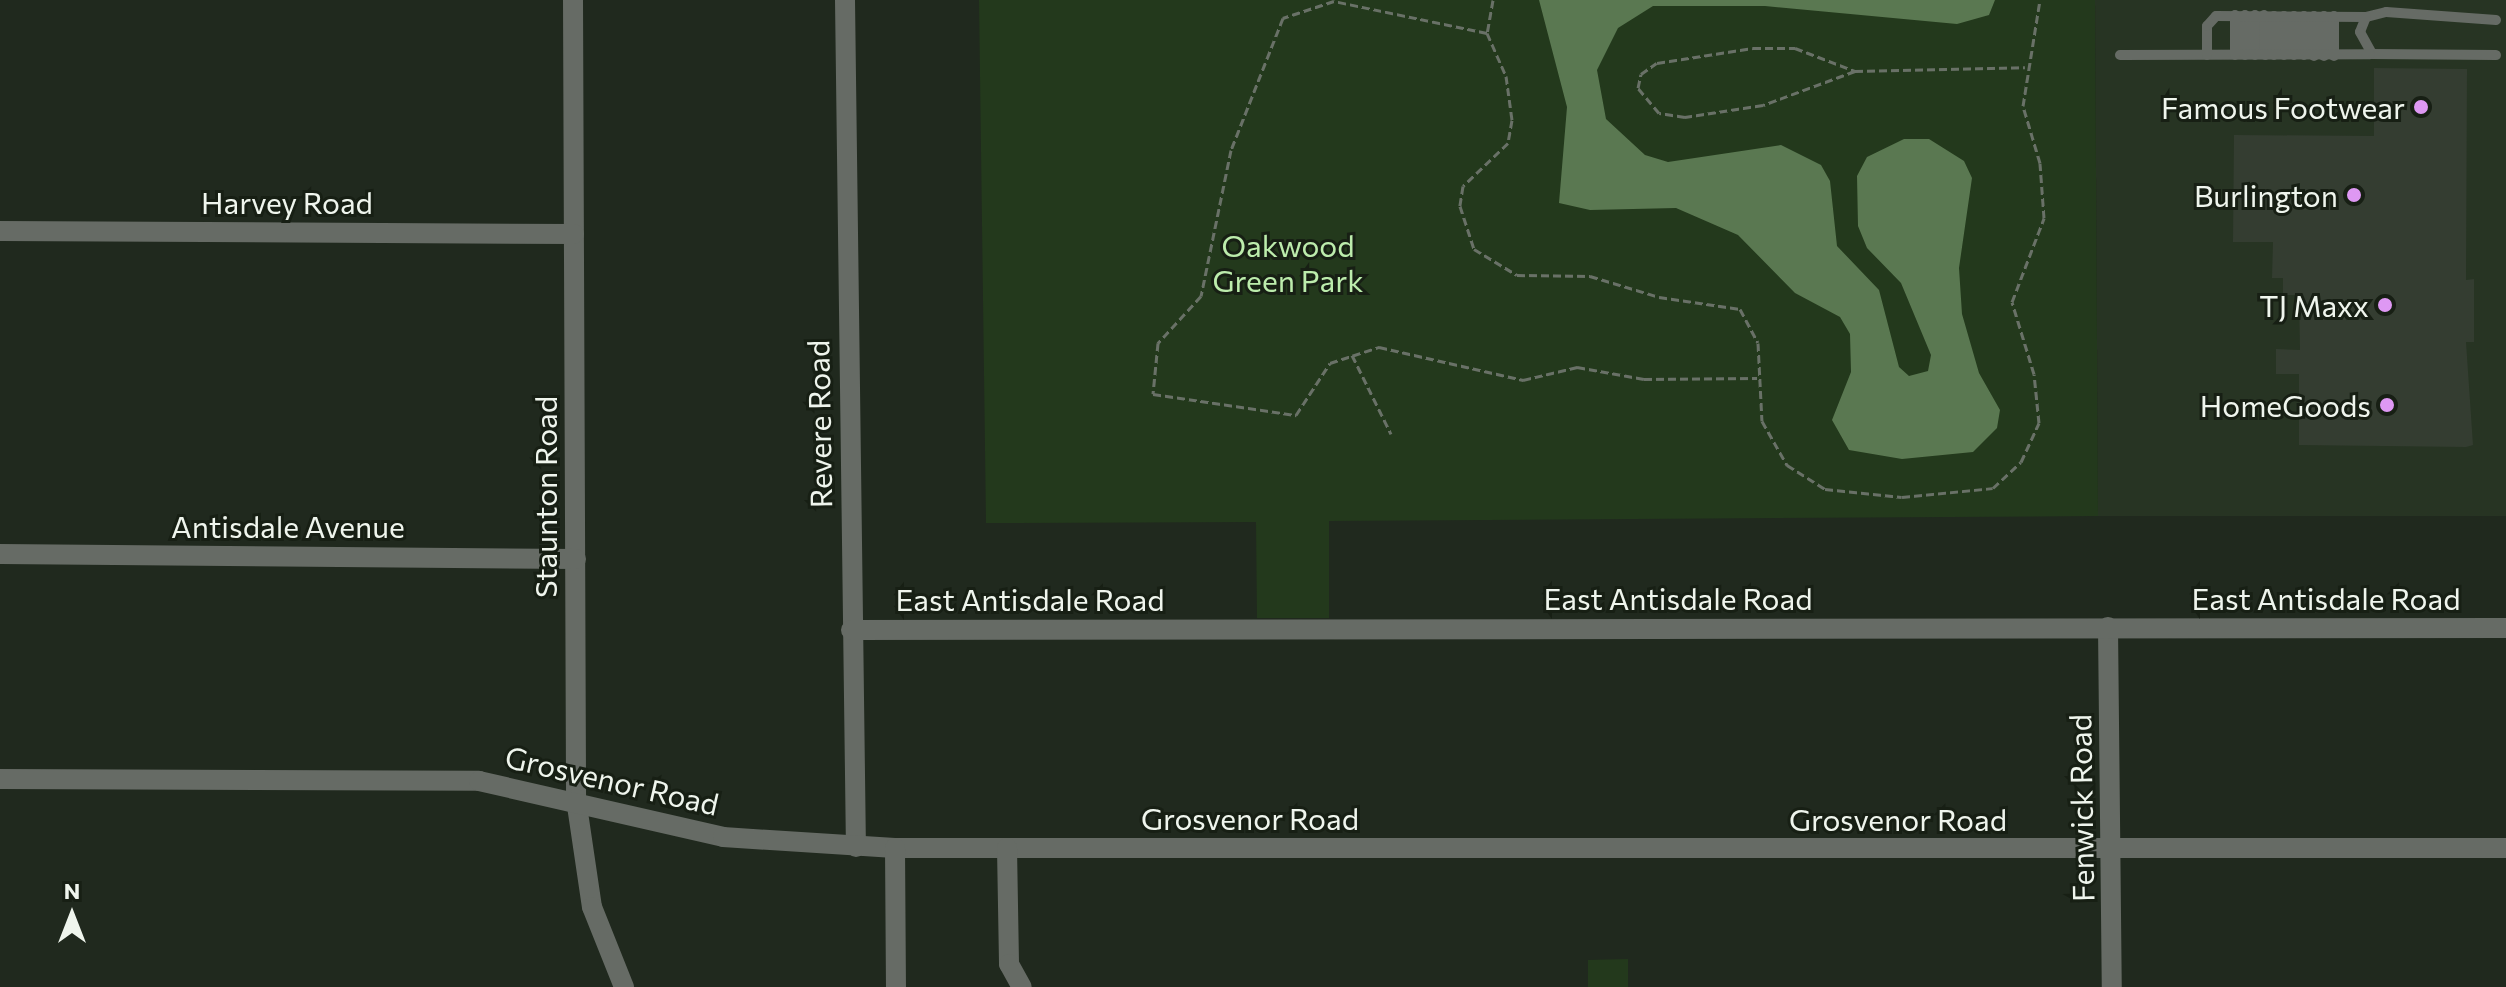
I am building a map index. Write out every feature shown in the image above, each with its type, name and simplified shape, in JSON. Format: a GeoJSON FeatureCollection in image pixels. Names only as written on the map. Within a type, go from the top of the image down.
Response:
{"type":"FeatureCollection","features":[{"type":"Feature","properties":{"kind":"street","name":"Staunton Road"},"geometry":{"type":"LineString","coordinates":[[573,0],[576,799],[592,907],[624,987]]}},
{"type":"Feature","properties":{"kind":"street","name":"Revere Road"},"geometry":{"type":"LineString","coordinates":[[845,0],[856,847]]}},
{"type":"Feature","properties":{"kind":"street","name":"Harvey Road"},"geometry":{"type":"LineString","coordinates":[[0,231],[574,234]]}},
{"type":"Feature","properties":{"kind":"street","name":"Antisdale Avenue"},"geometry":{"type":"LineString","coordinates":[[0,554],[576,559]]}},
{"type":"Feature","properties":{"kind":"street","name":"Fenwick Road"},"geometry":{"type":"LineString","coordinates":[[2108,627],[2112,987]]}},
{"type":"Feature","properties":{"kind":"street","name":"East Antisdale Road"},"geometry":{"type":"LineString","coordinates":[[851,630],[2506,628]]}},
{"type":"Feature","properties":{"kind":"street","name":"Grosvenor Road"},"geometry":{"type":"LineString","coordinates":[[0,779],[479,781],[576,799],[723,837],[856,847],[2506,848]]}},
{"type":"Feature","properties":{"kind":"street"},"geometry":{"type":"LineString","coordinates":[[895,848],[896,987]]}},
{"type":"Feature","properties":{"kind":"street"},"geometry":{"type":"LineString","coordinates":[[1007,848],[1009,964],[1022,987]]}},
{"type":"Feature","properties":{"kind":"lane"},"geometry":{"type":"LineString","coordinates":[[2207,55],[2209,20],[2449,12],[2496,20]]}},
{"type":"Feature","properties":{"kind":"lane"},"geometry":{"type":"LineString","coordinates":[[2284,16],[2284,56]]}},
{"type":"Feature","properties":{"kind":"lane"},"geometry":{"type":"LineString","coordinates":[[2284,16],[2284,56]]}},
{"type":"Feature","properties":{"kind":"lane"},"geometry":{"type":"LineString","coordinates":[[2284,16],[2284,56]]}},
{"type":"Feature","properties":{"kind":"lane"},"geometry":{"type":"LineString","coordinates":[[2284,16],[2284,56]]}},
{"type":"Feature","properties":{"kind":"lane"},"geometry":{"type":"LineString","coordinates":[[2284,16],[2284,56]]}},
{"type":"Feature","properties":{"kind":"lane"},"geometry":{"type":"LineString","coordinates":[[2284,16],[2284,56]]}},
{"type":"Feature","properties":{"kind":"lane"},"geometry":{"type":"LineString","coordinates":[[2366,17],[2360,40],[2372,54]]}},
{"type":"Feature","properties":{"kind":"lane"},"geometry":{"type":"LineString","coordinates":[[2120,55],[2496,55]]}},
{"type":"Feature","properties":{"kind":"path"},"geometry":{"type":"LineString","coordinates":[[1493,0],[1487,33],[1506,76],[1512,120],[1508,143],[1463,186],[1460,206],[1474,249],[1517,275],[1576,274],[1659,297],[1733,305],[1754,331],[1762,421],[1776,452],[1825,489],[1958,496],[1993,488],[2011,474],[2039,417],[2012,302],[2044,218],[2040,163],[2023,106],[2025,67],[2040,0]]}},
{"type":"Feature","properties":{"kind":"path"},"geometry":{"type":"LineString","coordinates":[[1487,33],[1422,16],[1367,14],[1334,1],[1283,18],[1231,150],[1201,296],[1158,343],[1151,390],[1161,400],[1296,415],[1324,369],[1351,354],[1401,348],[1523,380],[1577,367],[1644,379],[1757,378]]}},
{"type":"Feature","properties":{"kind":"path"},"geometry":{"type":"LineString","coordinates":[[1855,71],[1795,48],[1753,48],[1657,63],[1641,74],[1638,88],[1659,113],[1685,117],[1763,105],[1855,71],[2025,67]]}},
{"type":"Feature","properties":{"kind":"path"},"geometry":{"type":"LineString","coordinates":[[1351,354],[1391,434]]}},
{"type":"Feature","properties":{"kind":"shaded area"},"geometry":{"type":"Polygon","coordinates":[[[1539,0],[1995,0],[1989,15],[1957,24],[1765,6],[1653,6],[1618,28],[1597,70],[1606,119],[1645,155],[1668,162],[1781,145],[1821,165],[1830,181],[1837,246],[1879,290],[1899,367],[1909,376],[1928,371],[1931,355],[1901,283],[1867,248],[1858,226],[1857,176],[1867,157],[1904,139],[1929,139],[1964,161],[1972,178],[1959,268],[1962,314],[1979,373],[2000,410],[1997,428],[1973,452],[1902,459],[1849,450],[1832,420],[1851,372],[1850,334],[1840,317],[1795,293],[1738,235],[1676,208],[1590,210],[1559,203],[1567,107],[1539,0]]]}},
{"type":"Feature","properties":{"kind":"shaded area"},"geometry":{"type":"Polygon","coordinates":[[[2095,0],[2506,0],[2506,516],[2098,516],[2095,0]]]}},
{"type":"Feature","properties":{"kind":"green space","name":"Oakwood Green Park"},"geometry":{"type":"Polygon","coordinates":[[[979,0],[2095,0],[2098,516],[1329,521],[1329,618],[1257,618],[1256,522],[986,523],[979,0]]]}},
{"type":"Feature","properties":{"kind":"green space"},"geometry":{"type":"Polygon","coordinates":[[[1628,959],[1628,987],[1588,987],[1588,960],[1628,959]]]}},
{"type":"Feature","properties":{"kind":"building"},"geometry":{"type":"Polygon","coordinates":[[[2374,68],[2467,69],[2466,280],[2474,279],[2474,342],[2466,342],[2473,445],[2466,447],[2299,445],[2299,374],[2276,374],[2276,349],[2300,350],[2299,295],[2283,295],[2283,278],[2272,278],[2273,242],[2233,242],[2234,135],[2374,136],[2374,68]]]}},
{"type":"Feature","properties":{"kind":"place","name":"Famous Footwear"},"geometry":{"type":"Point","coordinates":[2421,107]}},
{"type":"Feature","properties":{"kind":"place","name":"Burlington"},"geometry":{"type":"Point","coordinates":[2354,195]}},
{"type":"Feature","properties":{"kind":"place","name":"TJ Maxx"},"geometry":{"type":"Point","coordinates":[2385,305]}},
{"type":"Feature","properties":{"kind":"place","name":"HomeGoods"},"geometry":{"type":"Point","coordinates":[2387,405]}}]}
